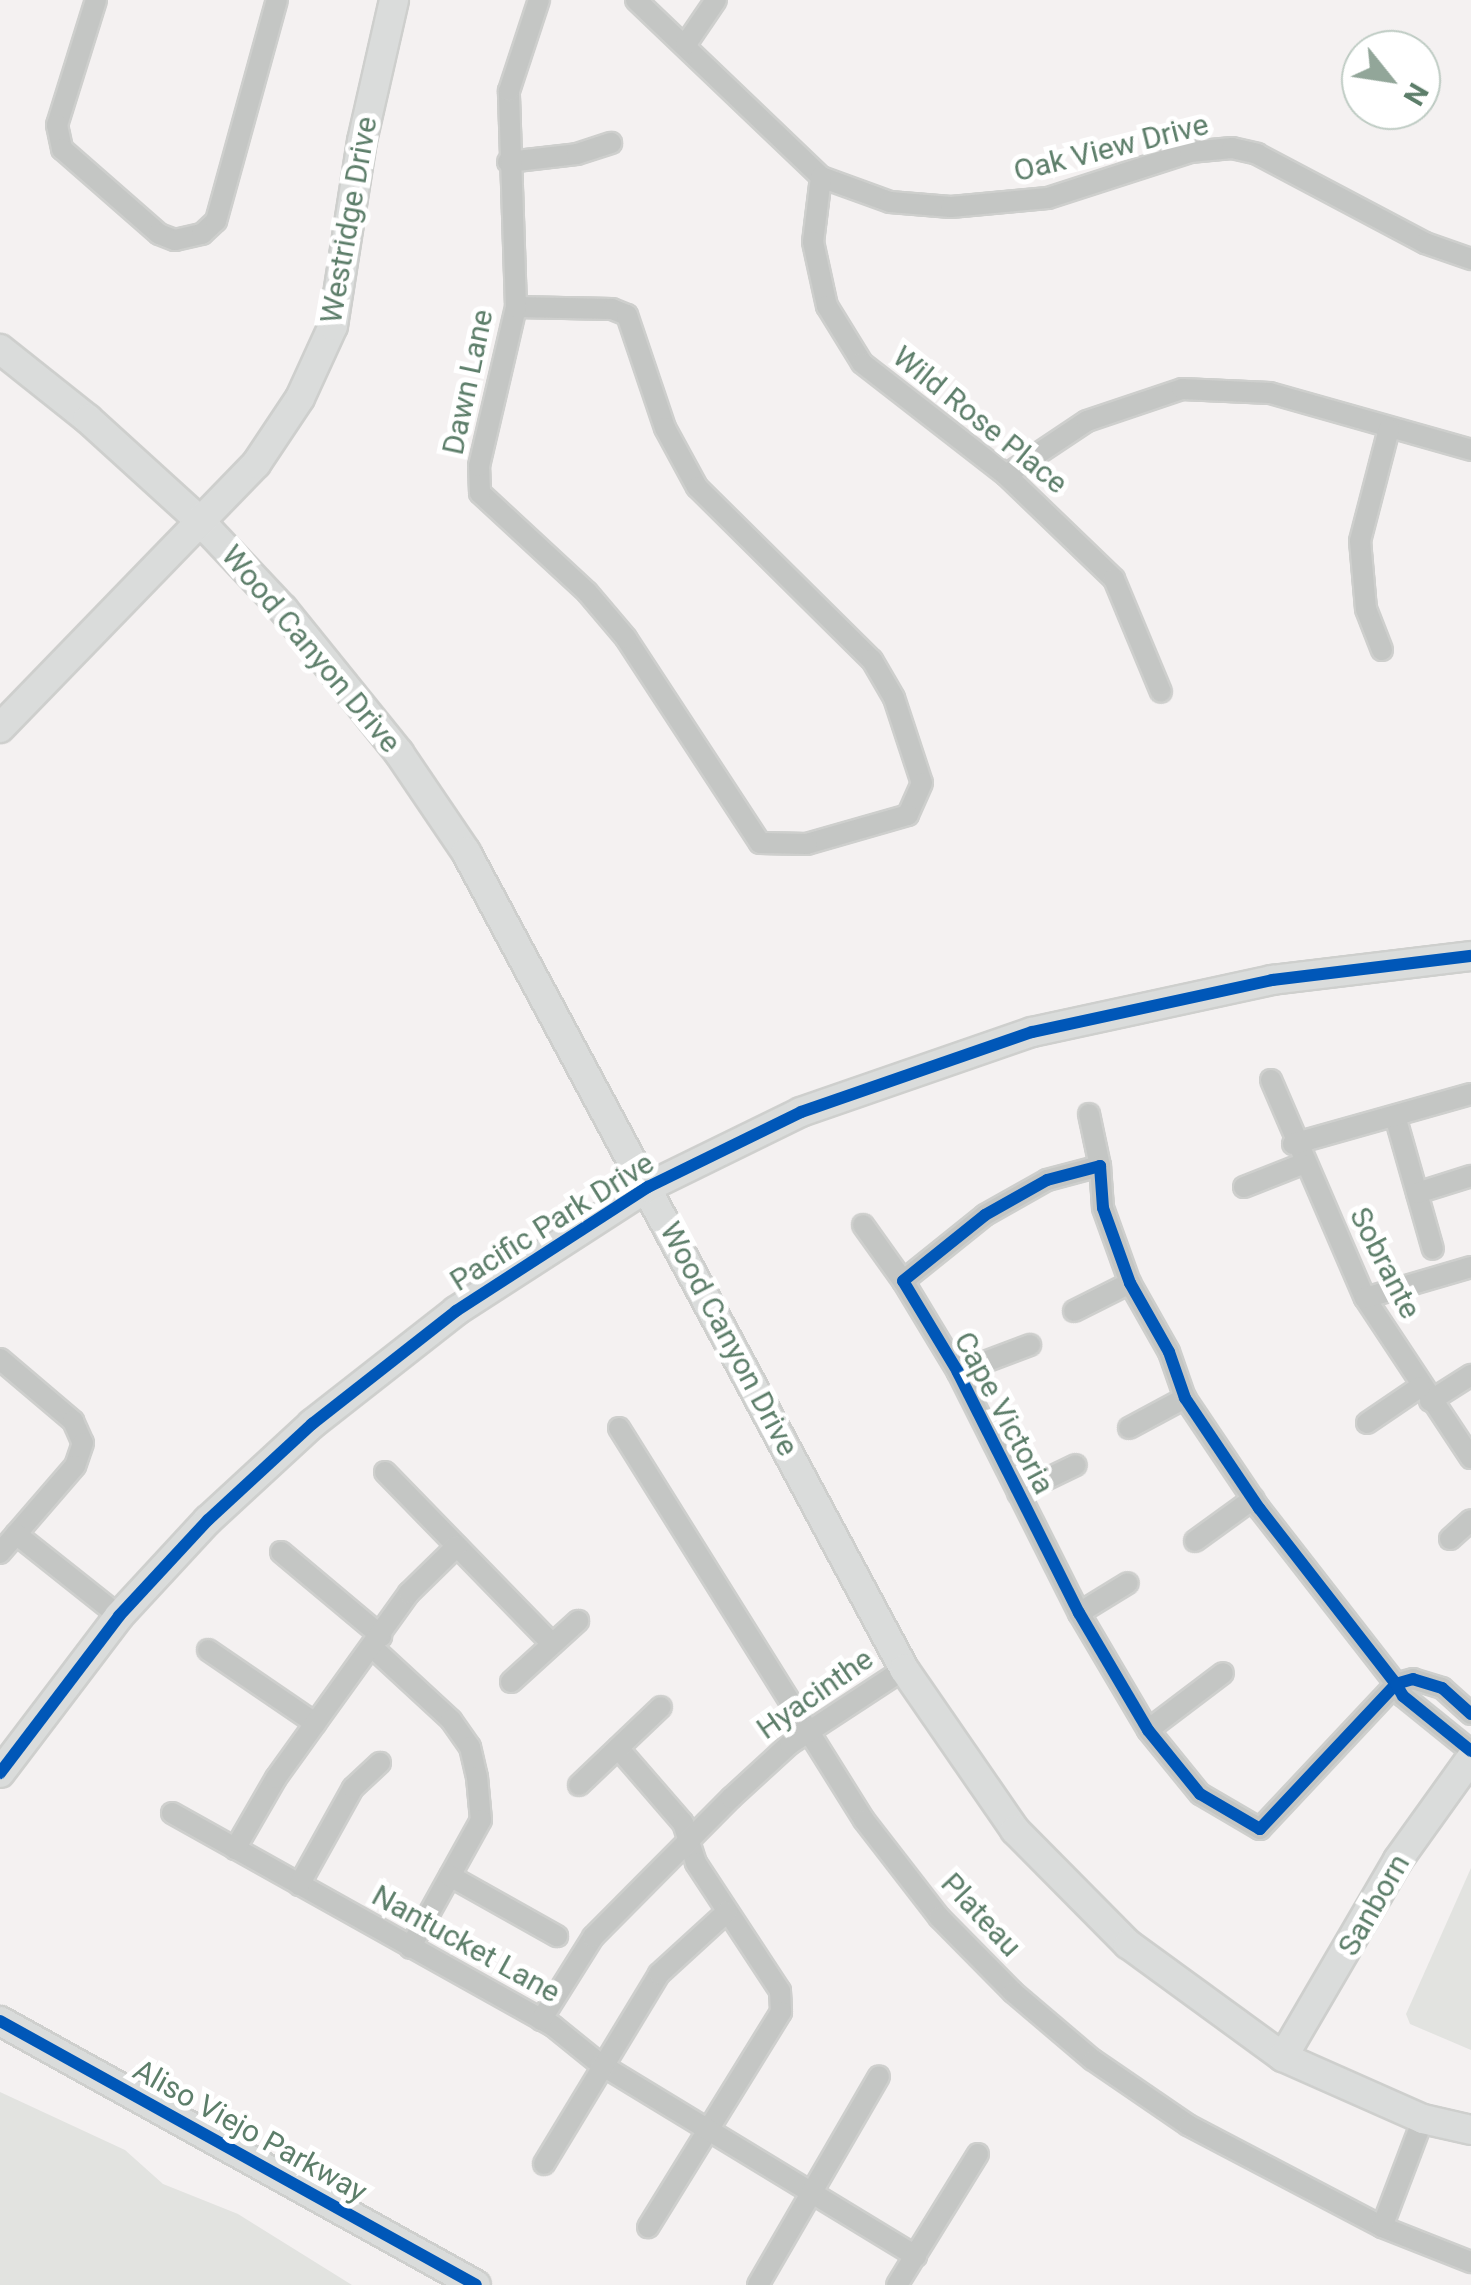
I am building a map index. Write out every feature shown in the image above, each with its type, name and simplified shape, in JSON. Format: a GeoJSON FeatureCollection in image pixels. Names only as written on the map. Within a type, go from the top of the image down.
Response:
{"type":"FeatureCollection","features":[{"type":"Feature","properties":{"kind":"main road","name":"Westridge Drive"},"geometry":{"type":"LineString","coordinates":[[0,728],[201,522],[280,432],[333,326],[362,142],[394,0]]}},
{"type":"Feature","properties":{"kind":"main road","name":"Wood Canyon Drive"},"geometry":{"type":"LineString","coordinates":[[0,350],[88,418],[201,522],[348,684],[466,852],[904,1669],[1015,1830],[1128,1944],[1284,2057],[1423,2119],[1471,2130]]}},
{"type":"Feature","properties":{"kind":"main road","name":"Pacific Park Drive"},"geometry":{"type":"LineString","coordinates":[[0,1773],[118,1616],[208,1520],[382,1366],[648,1187],[801,1112],[1032,1032],[1272,980],[1471,956]]}},
{"type":"Feature","properties":{"kind":"main road","name":"Sanborn"},"geometry":{"type":"LineString","coordinates":[[1284,2057],[1398,1860],[1471,1754]]}},
{"type":"Feature","properties":{"kind":"main road","name":"Aliso Viejo Parkway"},"geometry":{"type":"LineString","coordinates":[[0,2021],[476,2285]]}},
{"type":"Feature","properties":{"kind":"street"},"geometry":{"type":"LineString","coordinates":[[96,0],[56,126],[62,149],[159,234],[190,238],[216,221],[278,0]]}},
{"type":"Feature","properties":{"kind":"street","name":"Dawn Lane"},"geometry":{"type":"LineString","coordinates":[[516,307],[627,315],[665,428],[697,488],[872,660],[918,760],[916,804],[884,825],[777,847],[760,843],[747,829],[626,638],[587,592],[480,492],[479,466],[516,307],[508,162],[509,91],[538,0]]}},
{"type":"Feature","properties":{"kind":"street","name":"Oak View Drive"},"geometry":{"type":"LineString","coordinates":[[636,0],[820,177],[890,202],[1004,205],[1048,198],[1190,152],[1232,148],[1257,154],[1426,243],[1471,259]]}},
{"type":"Feature","properties":{"kind":"street"},"geometry":{"type":"LineString","coordinates":[[686,44],[716,0]]}},
{"type":"Feature","properties":{"kind":"street"},"geometry":{"type":"LineString","coordinates":[[508,162],[577,154],[611,143]]}},
{"type":"Feature","properties":{"kind":"street","name":"Wild Rose Place"},"geometry":{"type":"LineString","coordinates":[[820,177],[813,242],[827,306],[862,363],[1006,476],[1114,579],[1161,692]]}},
{"type":"Feature","properties":{"kind":"street"},"geometry":{"type":"LineString","coordinates":[[1006,476],[1087,420],[1182,389],[1270,394],[1471,450]]}},
{"type":"Feature","properties":{"kind":"street"},"geometry":{"type":"LineString","coordinates":[[1382,650],[1366,609],[1360,542],[1389,429]]}},
{"type":"Feature","properties":{"kind":"street","name":"Sobrante"},"geometry":{"type":"LineString","coordinates":[[1271,1080],[1293,1144],[1365,1298],[1425,1394],[1471,1458]]}},
{"type":"Feature","properties":{"kind":"street"},"geometry":{"type":"LineString","coordinates":[[1293,1144],[1471,1094]]}},
{"type":"Feature","properties":{"kind":"street"},"geometry":{"type":"LineString","coordinates":[[1089,1114],[1100,1166],[1103,1208],[1130,1282],[1170,1352],[1185,1398],[1253,1500],[1396,1684],[1471,1754]]}},
{"type":"Feature","properties":{"kind":"street"},"geometry":{"type":"LineString","coordinates":[[1394,1116],[1434,1248]]}},
{"type":"Feature","properties":{"kind":"street"},"geometry":{"type":"LineString","coordinates":[[1244,1188],[1302,1164]]}},
{"type":"Feature","properties":{"kind":"street"},"geometry":{"type":"LineString","coordinates":[[903,1280],[985,1215],[1048,1180],[1100,1166]]}},
{"type":"Feature","properties":{"kind":"street"},"geometry":{"type":"LineString","coordinates":[[1417,1192],[1471,1176]]}},
{"type":"Feature","properties":{"kind":"street","name":"Cape Victoria"},"geometry":{"type":"LineString","coordinates":[[863,1225],[903,1280],[958,1372],[1078,1612],[1148,1730],[1200,1794],[1260,1829],[1396,1684]]}},
{"type":"Feature","properties":{"kind":"street"},"geometry":{"type":"LineString","coordinates":[[1365,1298],[1471,1267]]}},
{"type":"Feature","properties":{"kind":"street"},"geometry":{"type":"LineString","coordinates":[[1074,1311],[1130,1282]]}},
{"type":"Feature","properties":{"kind":"street"},"geometry":{"type":"LineString","coordinates":[[958,1372],[1030,1345]]}},
{"type":"Feature","properties":{"kind":"street"},"geometry":{"type":"LineString","coordinates":[[0,1359],[72,1421],[83,1443],[75,1466],[0,1553]]}},
{"type":"Feature","properties":{"kind":"street"},"geometry":{"type":"LineString","coordinates":[[1367,1423],[1471,1375]]}},
{"type":"Feature","properties":{"kind":"street"},"geometry":{"type":"LineString","coordinates":[[1129,1428],[1185,1398]]}},
{"type":"Feature","properties":{"kind":"street","name":"Plateau"},"geometry":{"type":"LineString","coordinates":[[619,1428],[904,1876],[1013,1992],[1092,2060],[1188,2125],[1382,2227],[1471,2262]]}},
{"type":"Feature","properties":{"kind":"street"},"geometry":{"type":"LineString","coordinates":[[1018,1493],[1076,1464]]}},
{"type":"Feature","properties":{"kind":"street"},"geometry":{"type":"LineString","coordinates":[[384,1472],[552,1644]]}},
{"type":"Feature","properties":{"kind":"street"},"geometry":{"type":"LineString","coordinates":[[1195,1541],[1253,1500]]}},
{"type":"Feature","properties":{"kind":"street"},"geometry":{"type":"LineString","coordinates":[[1450,1539],[1471,1520]]}},
{"type":"Feature","properties":{"kind":"street"},"geometry":{"type":"LineString","coordinates":[[16,1534],[118,1616]]}},
{"type":"Feature","properties":{"kind":"street"},"geometry":{"type":"LineString","coordinates":[[236,1849],[315,1723],[409,1592],[457,1546]]}},
{"type":"Feature","properties":{"kind":"street"},"geometry":{"type":"LineString","coordinates":[[282,1552],[377,1641],[451,1720],[470,1747],[481,1820],[410,1948]]}},
{"type":"Feature","properties":{"kind":"street"},"geometry":{"type":"LineString","coordinates":[[1078,1612],[1128,1583]]}},
{"type":"Feature","properties":{"kind":"street"},"geometry":{"type":"LineString","coordinates":[[511,1682],[578,1621]]}},
{"type":"Feature","properties":{"kind":"street"},"geometry":{"type":"LineString","coordinates":[[208,1650],[315,1723]]}},
{"type":"Feature","properties":{"kind":"street","name":"Hyacinthe"},"geometry":{"type":"LineString","coordinates":[[542,2020],[593,1937],[761,1770],[812,1729],[904,1669]]}},
{"type":"Feature","properties":{"kind":"street"},"geometry":{"type":"LineString","coordinates":[[1148,1730],[1223,1673]]}},
{"type":"Feature","properties":{"kind":"street"},"geometry":{"type":"LineString","coordinates":[[1396,1684],[1413,1678],[1442,1688],[1471,1714]]}},
{"type":"Feature","properties":{"kind":"street"},"geometry":{"type":"LineString","coordinates":[[579,1785],[661,1707]]}},
{"type":"Feature","properties":{"kind":"street"},"geometry":{"type":"LineString","coordinates":[[618,1748],[683,1822],[690,1844],[727,1912],[780,1991],[781,2012],[704,2128],[648,2227]]}},
{"type":"Feature","properties":{"kind":"street"},"geometry":{"type":"LineString","coordinates":[[299,1885],[353,1788],[380,1763]]}},
{"type":"Feature","properties":{"kind":"street","name":"Nantucket Lane"},"geometry":{"type":"LineString","coordinates":[[172,1814],[542,2020],[600,2064],[916,2256]]}},
{"type":"Feature","properties":{"kind":"street"},"geometry":{"type":"LineString","coordinates":[[450,1876],[556,1936]]}},
{"type":"Feature","properties":{"kind":"street"},"geometry":{"type":"LineString","coordinates":[[544,2164],[597,2079],[600,2064],[659,1974],[727,1912]]}},
{"type":"Feature","properties":{"kind":"street"},"geometry":{"type":"LineString","coordinates":[[758,2285],[879,2076]]}},
{"type":"Feature","properties":{"kind":"street"},"geometry":{"type":"LineString","coordinates":[[1382,2227],[1423,2119]]}},
{"type":"Feature","properties":{"kind":"street"},"geometry":{"type":"LineString","coordinates":[[897,2285],[978,2154]]}},
{"type":"Feature","properties":{"kind":"shaded area"},"geometry":{"type":"Polygon","coordinates":[[[1471,1868],[1471,2050],[1410,2024],[1406,2014],[1471,1868]]]}},
{"type":"Feature","properties":{"kind":"shaded area"},"geometry":{"type":"Polygon","coordinates":[[[0,2092],[125,2150],[163,2184],[238,2214],[352,2285],[0,2285],[0,2092]]]}},
{"type":"Feature","properties":{"kind":"cycle path"},"geometry":{"type":"LineString","coordinates":[[0,1773],[119,1616],[208,1520],[312,1424],[456,1311],[648,1187],[801,1112],[1032,1032],[1272,980],[1471,956]]}},
{"type":"Feature","properties":{"kind":"cycle path"},"geometry":{"type":"LineString","coordinates":[[1471,1714],[1442,1688],[1413,1679],[1396,1684],[1260,1829],[1200,1794],[1148,1730],[1079,1613],[958,1372],[903,1281],[985,1215],[1047,1180],[1100,1166],[1103,1208],[1130,1283],[1169,1352],[1185,1398],[1259,1508],[1396,1684],[1403,1696],[1471,1751]]}},
{"type":"Feature","properties":{"kind":"cycle path"},"geometry":{"type":"LineString","coordinates":[[0,2021],[476,2285]]}}]}
